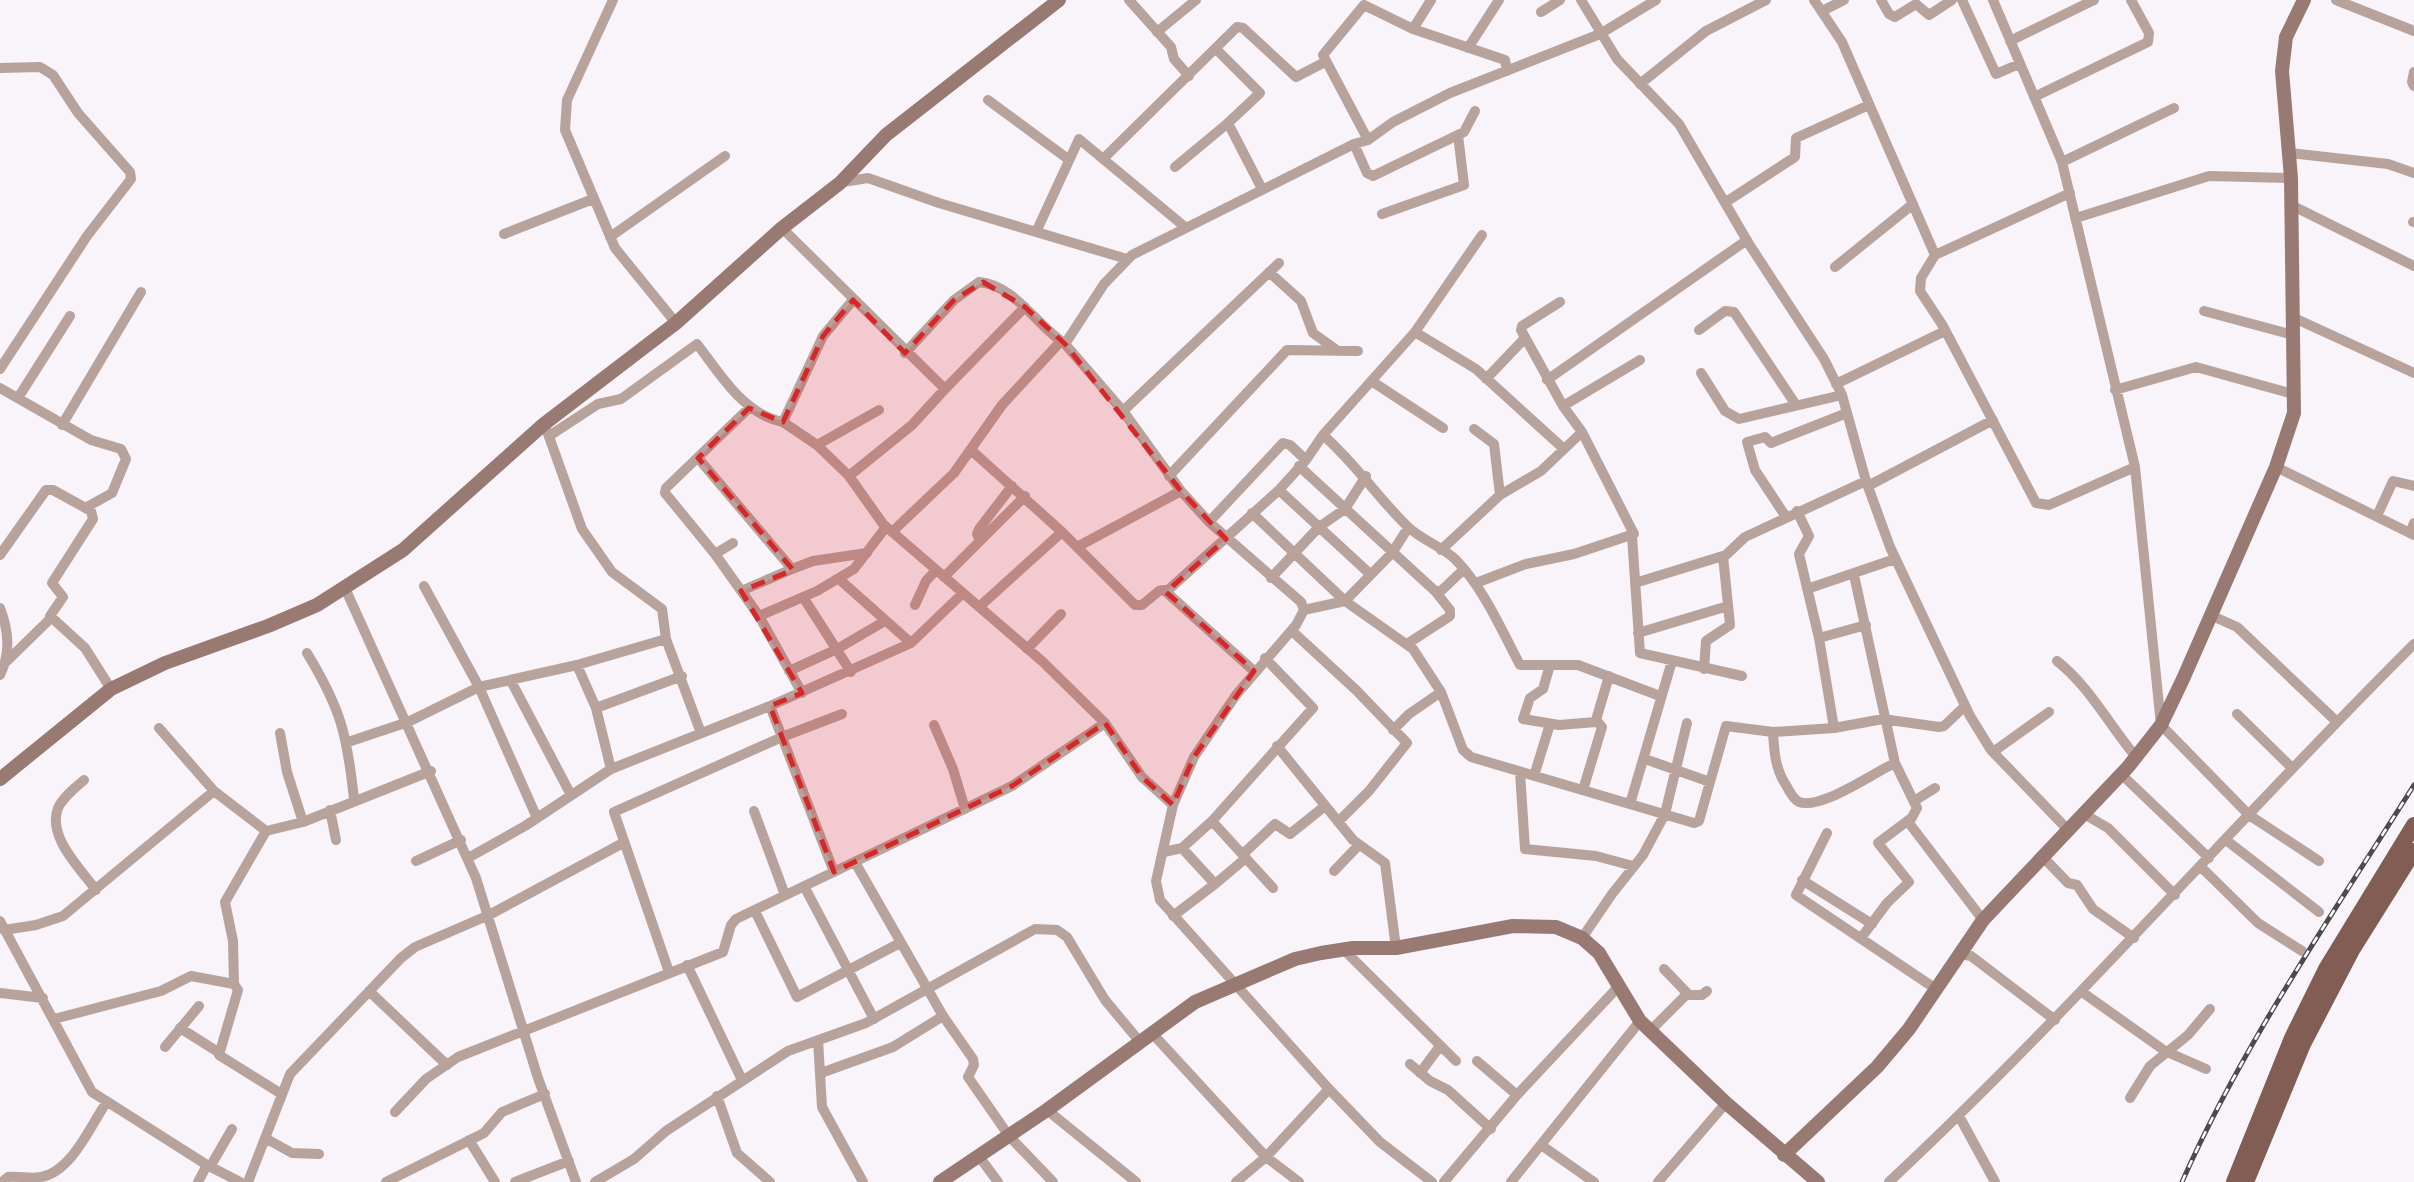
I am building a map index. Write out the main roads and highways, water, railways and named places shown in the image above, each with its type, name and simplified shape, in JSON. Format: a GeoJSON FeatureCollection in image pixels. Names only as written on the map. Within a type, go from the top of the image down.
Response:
{"type":"FeatureCollection","features":[{"type":"Feature","properties":{"kind":"main road"},"geometry":{"type":"LineString","coordinates":[[2234,1182],[2292,1038],[2375,901],[2414,825]]}},
{"type":"Feature","properties":{"kind":"main road"},"geometry":{"type":"LineString","coordinates":[[2375,901],[2414,851]]}},
{"type":"Feature","properties":{"kind":"main road"},"geometry":{"type":"LineString","coordinates":[[2246,1182],[2332,972]]}},
{"type":"Feature","properties":{"kind":"railway"},"geometry":{"type":"LineString","coordinates":[[2182,1182],[2206,1130],[2261,1029],[2414,785]]}}]}
